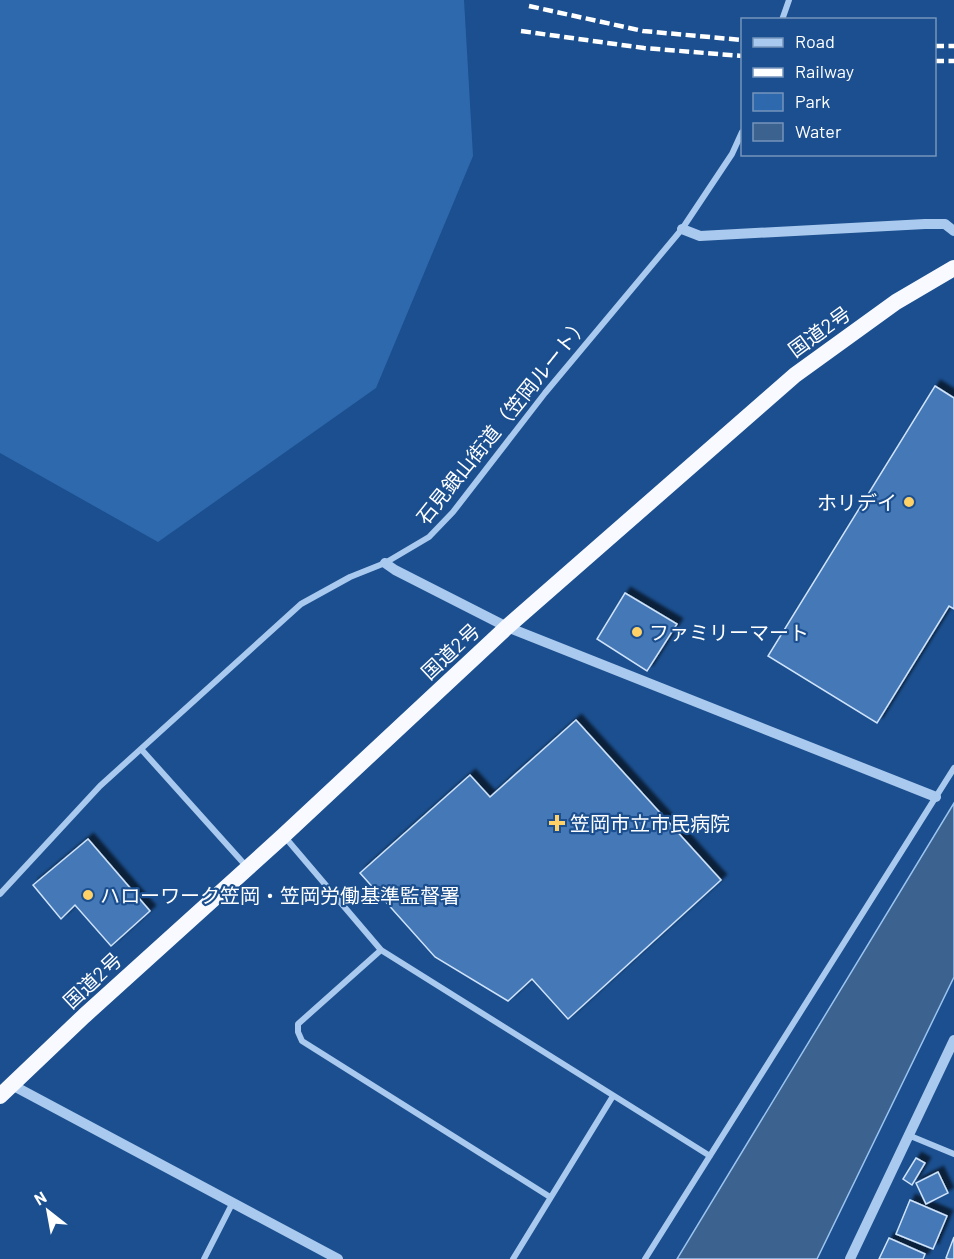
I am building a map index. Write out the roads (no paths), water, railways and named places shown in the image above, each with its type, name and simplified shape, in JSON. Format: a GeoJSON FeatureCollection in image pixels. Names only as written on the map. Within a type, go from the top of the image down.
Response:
{"type":"FeatureCollection","features":[{"type":"Feature","properties":{"kind":"highway","name":"国道2号"},"geometry":{"type":"LineString","coordinates":[[6,1088],[283,836],[507,627],[795,375],[896,302],[954,268]]}},
{"type":"Feature","properties":{"kind":"street"},"geometry":{"type":"LineString","coordinates":[[783,18],[789,0]]}},
{"type":"Feature","properties":{"kind":"street","name":"石見銀山街道（笠岡ルート）"},"geometry":{"type":"LineString","coordinates":[[0,894],[100,786],[301,604],[350,577],[386,563],[429,537],[453,512],[545,393],[682,229],[732,153],[741,134]]}},
{"type":"Feature","properties":{"kind":"street"},"geometry":{"type":"LineString","coordinates":[[682,229],[700,236],[945,224],[954,231]]}},
{"type":"Feature","properties":{"kind":"street"},"geometry":{"type":"LineString","coordinates":[[386,563],[395,570],[507,627],[936,797]]}},
{"type":"Feature","properties":{"kind":"street"},"geometry":{"type":"LineString","coordinates":[[141,749],[248,867]]}},
{"type":"Feature","properties":{"kind":"street"},"geometry":{"type":"LineString","coordinates":[[645,1259],[954,768]]}},
{"type":"Feature","properties":{"kind":"street"},"geometry":{"type":"LineString","coordinates":[[283,836],[381,950],[710,1156]]}},
{"type":"Feature","properties":{"kind":"street"},"geometry":{"type":"LineString","coordinates":[[381,950],[298,1024],[298,1032],[302,1041],[550,1197]]}},
{"type":"Feature","properties":{"kind":"street"},"geometry":{"type":"LineString","coordinates":[[849,1259],[954,1040]]}},
{"type":"Feature","properties":{"kind":"street"},"geometry":{"type":"LineString","coordinates":[[6,1088],[338,1259]]}},
{"type":"Feature","properties":{"kind":"street"},"geometry":{"type":"LineString","coordinates":[[513,1259],[613,1096]]}},
{"type":"Feature","properties":{"kind":"street"},"geometry":{"type":"LineString","coordinates":[[908,1135],[954,1154]]}},
{"type":"Feature","properties":{"kind":"street"},"geometry":{"type":"LineString","coordinates":[[204,1259],[232,1204]]}},
{"type":"Feature","properties":{"kind":"water"},"geometry":{"type":"Polygon","coordinates":[[[954,803],[954,977],[817,1259],[677,1259],[954,803]]]}},
{"type":"Feature","properties":{"kind":"railway"},"geometry":{"type":"LineString","coordinates":[[529,6],[643,31],[741,40]]}},
{"type":"Feature","properties":{"kind":"railway"},"geometry":{"type":"LineString","coordinates":[[521,31],[644,48],[741,56]]}},
{"type":"Feature","properties":{"kind":"railway"},"geometry":{"type":"LineString","coordinates":[[936,46],[954,46]]}},
{"type":"Feature","properties":{"kind":"railway"},"geometry":{"type":"LineString","coordinates":[[936,61],[954,61]]}},
{"type":"Feature","properties":{"kind":"place","name":"ホリデイ"},"geometry":{"type":"Point","coordinates":[909,502]}},
{"type":"Feature","properties":{"kind":"place","name":"ファミリーマート"},"geometry":{"type":"Point","coordinates":[637,632]}},
{"type":"Feature","properties":{"kind":"place","name":"笠岡市立市民病院"},"geometry":{"type":"Point","coordinates":[557,823]}},
{"type":"Feature","properties":{"kind":"place","name":"ハローワーク笠岡・笠岡労働基準監督署"},"geometry":{"type":"Point","coordinates":[88,895]}}]}
